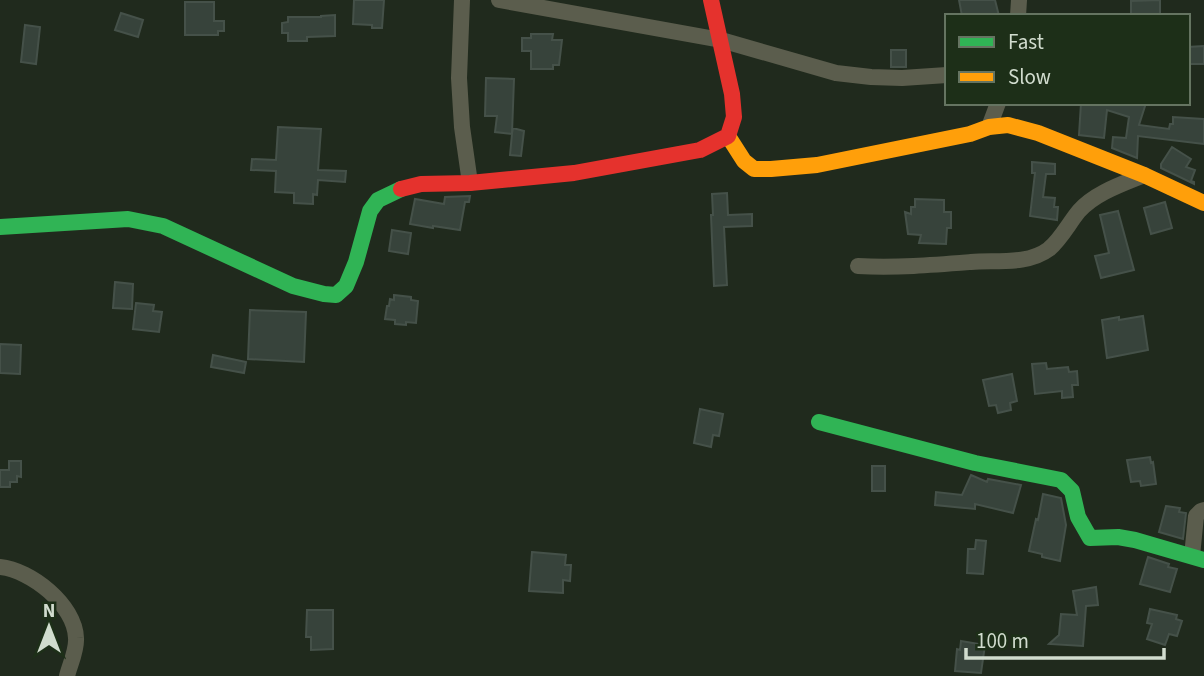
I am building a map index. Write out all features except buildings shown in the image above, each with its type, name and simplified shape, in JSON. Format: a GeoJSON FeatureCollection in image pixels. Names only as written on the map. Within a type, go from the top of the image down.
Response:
{"type":"FeatureCollection","features":[{"type":"Feature","properties":{"kind":"street"},"geometry":{"type":"LineString","coordinates":[[462,0],[459,78],[462,127],[470,183]]}},
{"type":"Feature","properties":{"kind":"street"},"geometry":{"type":"LineString","coordinates":[[499,0],[543,4],[721,40],[836,73],[902,78],[945,75]]}},
{"type":"Feature","properties":{"kind":"street"},"geometry":{"type":"LineString","coordinates":[[0,227],[128,219],[163,226],[293,286],[336,295],[346,286],[356,262],[370,211],[379,200],[398,190],[421,184],[470,183],[574,173],[700,150],[728,136],[734,117],[732,94],[711,0]]}},
{"type":"Feature","properties":{"kind":"street"},"geometry":{"type":"LineString","coordinates":[[989,127],[997,105]]}},
{"type":"Feature","properties":{"kind":"street"},"geometry":{"type":"LineString","coordinates":[[728,136],[744,161],[754,169],[771,169],[817,165],[1008,125],[1038,133],[1144,175],[1204,203]]}},
{"type":"Feature","properties":{"kind":"street"},"geometry":{"type":"LineString","coordinates":[[858,266],[902,267],[1033,257],[1048,249],[1064,233],[1080,209],[1098,196],[1144,175]]}},
{"type":"Feature","properties":{"kind":"street"},"geometry":{"type":"LineString","coordinates":[[818,422],[975,463],[1061,480],[1074,491],[1077,513],[1090,538],[1118,537],[1198,558],[1196,516],[1204,510]]}},
{"type":"Feature","properties":{"kind":"street"},"geometry":{"type":"LineString","coordinates":[[0,567],[12,568],[29,576],[46,588],[67,614],[76,635],[68,676]]}},
{"type":"Feature","properties":{"kind":"traffic: fast"},"geometry":{"type":"LineString","coordinates":[[0,227],[128,219],[163,226],[293,286],[336,295],[346,286],[356,262],[370,211],[378,200],[401,189]]}},
{"type":"Feature","properties":{"kind":"traffic: fast"},"geometry":{"type":"LineString","coordinates":[[819,422],[975,463],[1061,480],[1072,491],[1078,517],[1090,538],[1118,537],[1135,540],[1204,560]]}},
{"type":"Feature","properties":{"kind":"traffic: slow"},"geometry":{"type":"LineString","coordinates":[[728,136],[744,161],[754,169],[771,169],[817,165],[1008,125],[1038,133],[1144,175],[1204,203]]}},
{"type":"Feature","properties":{"kind":"traffic: jam"},"geometry":{"type":"LineString","coordinates":[[401,189],[421,184],[470,183],[574,173],[700,150],[728,136],[734,117],[732,94],[711,0]]}}]}
